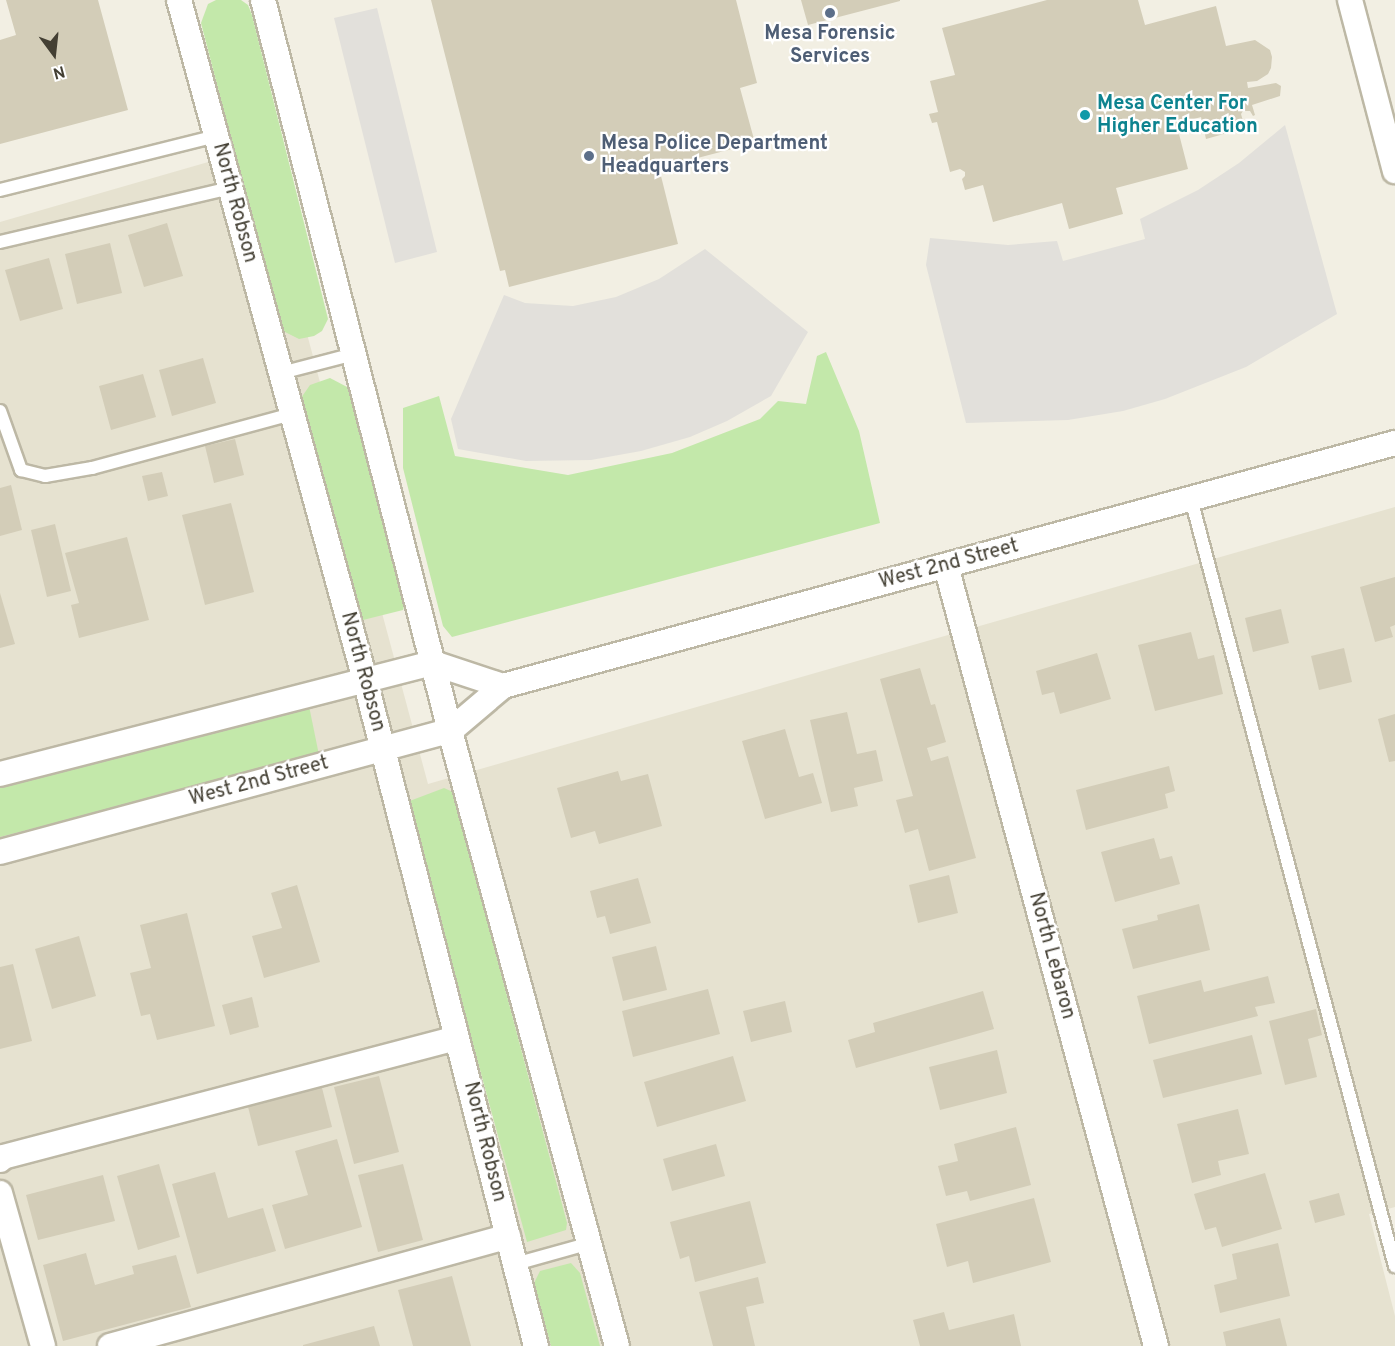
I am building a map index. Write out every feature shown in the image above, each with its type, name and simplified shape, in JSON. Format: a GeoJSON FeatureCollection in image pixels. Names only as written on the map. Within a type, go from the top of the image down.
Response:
{"type":"FeatureCollection","features":[{"type":"Feature","properties":{"kind":"street","name":"North Robson"},"geometry":{"type":"LineString","coordinates":[[179,0],[383,749],[536,1346]]}},
{"type":"Feature","properties":{"kind":"street"},"geometry":{"type":"LineString","coordinates":[[263,0],[450,731],[617,1346]]}},
{"type":"Feature","properties":{"kind":"street"},"geometry":{"type":"LineString","coordinates":[[1350,0],[1395,171]]}},
{"type":"Feature","properties":{"kind":"street","name":"West 2nd Street"},"geometry":{"type":"LineString","coordinates":[[0,852],[450,731],[503,686],[1395,443]]}},
{"type":"Feature","properties":{"kind":"street","name":"North Lebaron"},"geometry":{"type":"LineString","coordinates":[[946,566],[1156,1346]]}},
{"type":"Feature","properties":{"kind":"street"},"geometry":{"type":"LineString","coordinates":[[0,774],[433,663],[503,686]]}},
{"type":"Feature","properties":{"kind":"street"},"geometry":{"type":"LineString","coordinates":[[0,1160],[14,1154],[457,1038]]}},
{"type":"Feature","properties":{"kind":"street"},"geometry":{"type":"LineString","coordinates":[[0,1193],[43,1346]]}},
{"type":"Feature","properties":{"kind":"street"},"geometry":{"type":"LineString","coordinates":[[110,1346],[508,1236]]}},
{"type":"Feature","properties":{"kind":"lane"},"geometry":{"type":"LineString","coordinates":[[0,190],[216,136]]}},
{"type":"Feature","properties":{"kind":"lane"},"geometry":{"type":"LineString","coordinates":[[0,242],[230,188]]}},
{"type":"Feature","properties":{"kind":"lane"},"geometry":{"type":"LineString","coordinates":[[281,373],[354,354]]}},
{"type":"Feature","properties":{"kind":"lane"},"geometry":{"type":"LineString","coordinates":[[0,411],[21,470],[45,476],[92,468],[292,414]]}},
{"type":"Feature","properties":{"kind":"lane"},"geometry":{"type":"LineString","coordinates":[[1191,499],[1395,1266]]}},
{"type":"Feature","properties":{"kind":"lane"},"geometry":{"type":"LineString","coordinates":[[515,1264],[590,1244]]}},
{"type":"Feature","properties":{"kind":"shaded area"},"geometry":{"type":"Polygon","coordinates":[[[377,8],[437,252],[395,263],[334,18],[377,8]]]}},
{"type":"Feature","properties":{"kind":"shaded area"},"geometry":{"type":"Polygon","coordinates":[[[1285,125],[1337,314],[1246,367],[1165,399],[1123,411],[1068,420],[966,423],[926,265],[930,238],[1008,245],[1057,241],[1063,261],[1145,239],[1140,219],[1198,190],[1239,163],[1285,125]]]}},
{"type":"Feature","properties":{"kind":"shaded area"},"geometry":{"type":"Polygon","coordinates":[[[257,148],[428,784],[1395,507],[1395,1207],[1369,1214],[1395,1316],[1395,1346],[0,1346],[0,222],[257,148]]]}},
{"type":"Feature","properties":{"kind":"shaded area"},"geometry":{"type":"Polygon","coordinates":[[[705,249],[808,332],[771,396],[727,421],[690,437],[641,451],[591,460],[526,461],[458,449],[451,419],[504,295],[525,303],[573,306],[616,297],[659,279],[705,249]]]}},
{"type":"Feature","properties":{"kind":"green space"},"geometry":{"type":"Polygon","coordinates":[[[216,0],[241,0],[248,5],[252,15],[328,319],[322,331],[314,336],[299,339],[285,332],[279,324],[201,23],[208,4],[216,0]]]}},
{"type":"Feature","properties":{"kind":"green space"},"geometry":{"type":"Polygon","coordinates":[[[826,352],[859,431],[880,523],[452,637],[443,626],[403,468],[403,408],[439,396],[455,456],[568,475],[672,453],[760,419],[778,401],[806,404],[817,356],[826,352]]]}},
{"type":"Feature","properties":{"kind":"green space"},"geometry":{"type":"Polygon","coordinates":[[[330,378],[349,388],[405,603],[403,610],[363,620],[353,611],[301,398],[310,385],[330,378]]]}},
{"type":"Feature","properties":{"kind":"green space"},"geometry":{"type":"Polygon","coordinates":[[[309,706],[319,755],[0,837],[0,787],[309,706]]]}},
{"type":"Feature","properties":{"kind":"green space"},"geometry":{"type":"Polygon","coordinates":[[[444,788],[453,792],[567,1223],[566,1230],[527,1242],[407,802],[444,788]]]}},
{"type":"Feature","properties":{"kind":"green space"},"geometry":{"type":"Polygon","coordinates":[[[571,1263],[580,1273],[600,1346],[551,1346],[534,1283],[540,1271],[571,1263]]]}},
{"type":"Feature","properties":{"kind":"building"},"geometry":{"type":"Polygon","coordinates":[[[6,0],[98,0],[128,110],[0,144],[0,40],[16,35],[6,0]]]}},
{"type":"Feature","properties":{"kind":"building","name":"Mesa Police Department Headquarters"},"geometry":{"type":"Polygon","coordinates":[[[431,0],[736,0],[757,83],[740,88],[755,143],[659,168],[678,244],[509,287],[505,270],[500,271],[431,0]]]}},
{"type":"Feature","properties":{"kind":"building","name":"Mesa Forensic Services"},"geometry":{"type":"Polygon","coordinates":[[[801,0],[900,0],[900,1],[808,25],[801,0]]]}},
{"type":"Feature","properties":{"kind":"building","name":"Mesa Center For Higher Education"},"geometry":{"type":"Polygon","coordinates":[[[1047,0],[1138,0],[1145,25],[1216,6],[1226,46],[1255,40],[1270,50],[1272,57],[1268,74],[1257,81],[1247,82],[1248,88],[1276,83],[1281,86],[1280,96],[1252,105],[1255,115],[1253,116],[1250,111],[1243,111],[1241,114],[1245,128],[1206,139],[1201,117],[1194,119],[1197,130],[1179,134],[1188,169],[1116,188],[1123,214],[1069,229],[1062,203],[993,222],[983,185],[965,190],[962,179],[965,172],[960,169],[950,172],[937,122],[932,123],[929,114],[938,112],[930,81],[955,75],[942,28],[1047,0]]]}},
{"type":"Feature","properties":{"kind":"building"},"geometry":{"type":"Polygon","coordinates":[[[167,223],[183,276],[144,287],[128,235],[167,223]]]}},
{"type":"Feature","properties":{"kind":"building"},"geometry":{"type":"Polygon","coordinates":[[[110,243],[122,293],[77,304],[65,254],[110,243]]]}},
{"type":"Feature","properties":{"kind":"building"},"geometry":{"type":"Polygon","coordinates":[[[49,258],[63,309],[20,321],[5,270],[49,258]]]}},
{"type":"Feature","properties":{"kind":"building"},"geometry":{"type":"Polygon","coordinates":[[[203,358],[216,403],[172,416],[159,370],[203,358]]]}},
{"type":"Feature","properties":{"kind":"building"},"geometry":{"type":"Polygon","coordinates":[[[143,374],[156,417],[111,430],[99,386],[143,374]]]}},
{"type":"Feature","properties":{"kind":"building"},"geometry":{"type":"Polygon","coordinates":[[[235,439],[244,475],[214,483],[205,446],[235,439]]]}},
{"type":"Feature","properties":{"kind":"building"},"geometry":{"type":"Polygon","coordinates":[[[162,472],[168,496],[148,501],[142,476],[162,472]]]}},
{"type":"Feature","properties":{"kind":"building"},"geometry":{"type":"Polygon","coordinates":[[[11,485],[22,530],[0,536],[0,488],[11,485]]]}},
{"type":"Feature","properties":{"kind":"building"},"geometry":{"type":"Polygon","coordinates":[[[231,503],[254,592],[205,605],[182,515],[231,503]]]}},
{"type":"Feature","properties":{"kind":"building"},"geometry":{"type":"Polygon","coordinates":[[[55,524],[71,591],[47,597],[31,530],[55,524]]]}},
{"type":"Feature","properties":{"kind":"building"},"geometry":{"type":"Polygon","coordinates":[[[127,537],[149,620],[79,638],[71,605],[79,603],[65,553],[127,537]]]}},
{"type":"Feature","properties":{"kind":"building"},"geometry":{"type":"Polygon","coordinates":[[[1395,577],[1395,625],[1390,627],[1393,637],[1375,642],[1360,587],[1395,577]]]}},
{"type":"Feature","properties":{"kind":"building"},"geometry":{"type":"Polygon","coordinates":[[[0,593],[15,644],[0,648],[0,593]]]}},
{"type":"Feature","properties":{"kind":"building"},"geometry":{"type":"Polygon","coordinates":[[[1281,609],[1289,643],[1253,652],[1245,618],[1281,609]]]}},
{"type":"Feature","properties":{"kind":"building"},"geometry":{"type":"Polygon","coordinates":[[[1191,632],[1198,659],[1214,655],[1223,694],[1155,711],[1138,645],[1191,632]]]}},
{"type":"Feature","properties":{"kind":"building"},"geometry":{"type":"Polygon","coordinates":[[[1344,648],[1352,682],[1319,690],[1311,656],[1344,648]]]}},
{"type":"Feature","properties":{"kind":"building"},"geometry":{"type":"Polygon","coordinates":[[[1097,653],[1111,699],[1060,714],[1054,692],[1042,695],[1036,671],[1097,653]]]}},
{"type":"Feature","properties":{"kind":"building"},"geometry":{"type":"Polygon","coordinates":[[[920,668],[931,705],[935,704],[946,742],[927,748],[931,761],[948,756],[976,858],[929,871],[918,829],[905,833],[896,800],[913,796],[880,679],[920,668]]]}},
{"type":"Feature","properties":{"kind":"building"},"geometry":{"type":"Polygon","coordinates":[[[847,712],[857,754],[876,750],[883,781],[854,788],[858,806],[831,812],[810,720],[847,712]]]}},
{"type":"Feature","properties":{"kind":"building"},"geometry":{"type":"Polygon","coordinates":[[[1395,714],[1395,761],[1389,762],[1378,719],[1395,714]]]}},
{"type":"Feature","properties":{"kind":"building"},"geometry":{"type":"Polygon","coordinates":[[[785,729],[799,777],[813,773],[822,803],[765,819],[742,741],[785,729]]]}},
{"type":"Feature","properties":{"kind":"building"},"geometry":{"type":"Polygon","coordinates":[[[1169,766],[1175,791],[1165,794],[1168,808],[1086,830],[1076,790],[1169,766]]]}},
{"type":"Feature","properties":{"kind":"building"},"geometry":{"type":"Polygon","coordinates":[[[618,771],[621,781],[648,774],[662,826],[599,844],[595,831],[571,838],[557,788],[618,771]]]}},
{"type":"Feature","properties":{"kind":"building"},"geometry":{"type":"Polygon","coordinates":[[[1154,838],[1160,859],[1172,856],[1180,884],[1115,902],[1101,852],[1154,838]]]}},
{"type":"Feature","properties":{"kind":"building"},"geometry":{"type":"Polygon","coordinates":[[[949,875],[958,913],[918,923],[909,885],[949,875]]]}},
{"type":"Feature","properties":{"kind":"building"},"geometry":{"type":"Polygon","coordinates":[[[638,878],[651,923],[610,934],[605,916],[597,918],[590,891],[638,878]]]}},
{"type":"Feature","properties":{"kind":"building"},"geometry":{"type":"Polygon","coordinates":[[[297,885],[320,962],[264,978],[252,936],[282,928],[271,893],[297,885]]]}},
{"type":"Feature","properties":{"kind":"building"},"geometry":{"type":"Polygon","coordinates":[[[1199,904],[1210,950],[1133,969],[1122,929],[1158,920],[1157,915],[1199,904]]]}},
{"type":"Feature","properties":{"kind":"building"},"geometry":{"type":"Polygon","coordinates":[[[187,913],[215,1026],[157,1040],[150,1014],[141,1016],[130,973],[151,968],[140,925],[187,913]]]}},
{"type":"Feature","properties":{"kind":"building"},"geometry":{"type":"Polygon","coordinates":[[[79,936],[96,996],[52,1009],[35,949],[79,936]]]}},
{"type":"Feature","properties":{"kind":"building"},"geometry":{"type":"Polygon","coordinates":[[[656,946],[667,990],[623,1001],[612,957],[656,946]]]}},
{"type":"Feature","properties":{"kind":"building"},"geometry":{"type":"Polygon","coordinates":[[[13,964],[32,1041],[0,1049],[0,967],[13,964]]]}},
{"type":"Feature","properties":{"kind":"building"},"geometry":{"type":"Polygon","coordinates":[[[1268,976],[1275,1003],[1255,1007],[1258,1016],[1149,1044],[1137,996],[1201,980],[1204,992],[1268,976]]]}},
{"type":"Feature","properties":{"kind":"building"},"geometry":{"type":"Polygon","coordinates":[[[708,989],[720,1034],[633,1057],[622,1011],[708,989]]]}},
{"type":"Feature","properties":{"kind":"building"},"geometry":{"type":"Polygon","coordinates":[[[983,991],[994,1029],[856,1068],[848,1040],[875,1032],[873,1023],[983,991]]]}},
{"type":"Feature","properties":{"kind":"building"},"geometry":{"type":"Polygon","coordinates":[[[252,997],[259,1027],[230,1035],[222,1005],[252,997]]]}},
{"type":"Feature","properties":{"kind":"building"},"geometry":{"type":"Polygon","coordinates":[[[785,1001],[792,1032],[751,1042],[743,1011],[785,1001]]]}},
{"type":"Feature","properties":{"kind":"building"},"geometry":{"type":"Polygon","coordinates":[[[1316,1009],[1322,1035],[1308,1039],[1317,1077],[1285,1085],[1269,1021],[1316,1009]]]}},
{"type":"Feature","properties":{"kind":"building"},"geometry":{"type":"Polygon","coordinates":[[[1252,1035],[1262,1074],[1163,1098],[1153,1060],[1252,1035]]]}},
{"type":"Feature","properties":{"kind":"building"},"geometry":{"type":"Polygon","coordinates":[[[997,1050],[1007,1093],[940,1110],[929,1067],[997,1050]]]}},
{"type":"Feature","properties":{"kind":"building"},"geometry":{"type":"Polygon","coordinates":[[[733,1056],[746,1101],[657,1127],[644,1082],[733,1056]]]}},
{"type":"Feature","properties":{"kind":"building"},"geometry":{"type":"Polygon","coordinates":[[[379,1076],[399,1152],[354,1164],[334,1087],[379,1076]]]}},
{"type":"Feature","properties":{"kind":"building"},"geometry":{"type":"Polygon","coordinates":[[[321,1084],[332,1127],[258,1146],[247,1103],[321,1084]]]}},
{"type":"Feature","properties":{"kind":"building"},"geometry":{"type":"Polygon","coordinates":[[[1238,1109],[1249,1154],[1218,1161],[1221,1175],[1192,1183],[1177,1124],[1238,1109]]]}},
{"type":"Feature","properties":{"kind":"building"},"geometry":{"type":"Polygon","coordinates":[[[1016,1127],[1031,1185],[970,1201],[967,1191],[946,1196],[938,1166],[958,1161],[954,1144],[1016,1127]]]}},
{"type":"Feature","properties":{"kind":"building"},"geometry":{"type":"Polygon","coordinates":[[[337,1139],[362,1227],[285,1249],[272,1205],[308,1195],[295,1151],[337,1139]]]}},
{"type":"Feature","properties":{"kind":"building"},"geometry":{"type":"Polygon","coordinates":[[[716,1144],[725,1176],[672,1191],[663,1159],[716,1144]]]}},
{"type":"Feature","properties":{"kind":"building"},"geometry":{"type":"Polygon","coordinates":[[[159,1164],[180,1237],[138,1250],[117,1176],[159,1164]]]}},
{"type":"Feature","properties":{"kind":"building"},"geometry":{"type":"Polygon","coordinates":[[[403,1164],[423,1240],[378,1252],[358,1175],[403,1164]]]}},
{"type":"Feature","properties":{"kind":"building"},"geometry":{"type":"Polygon","coordinates":[[[215,1172],[228,1218],[263,1208],[276,1251],[197,1274],[172,1184],[215,1172]]]}},
{"type":"Feature","properties":{"kind":"building"},"geometry":{"type":"Polygon","coordinates":[[[1265,1173],[1282,1229],[1222,1247],[1216,1227],[1205,1230],[1194,1194],[1265,1173]]]}},
{"type":"Feature","properties":{"kind":"building"},"geometry":{"type":"Polygon","coordinates":[[[103,1175],[115,1221],[38,1240],[26,1195],[103,1175]]]}},
{"type":"Feature","properties":{"kind":"building"},"geometry":{"type":"Polygon","coordinates":[[[1339,1193],[1345,1215],[1315,1223],[1309,1201],[1339,1193]]]}},
{"type":"Feature","properties":{"kind":"building"},"geometry":{"type":"Polygon","coordinates":[[[1034,1198],[1051,1262],[973,1283],[968,1261],[947,1267],[936,1224],[1034,1198]]]}},
{"type":"Feature","properties":{"kind":"building"},"geometry":{"type":"Polygon","coordinates":[[[750,1201],[766,1263],[695,1282],[689,1256],[680,1259],[670,1222],[750,1201]]]}},
{"type":"Feature","properties":{"kind":"building"},"geometry":{"type":"Polygon","coordinates":[[[1278,1243],[1290,1296],[1220,1313],[1214,1285],[1237,1279],[1232,1254],[1278,1243]]]}},
{"type":"Feature","properties":{"kind":"building"},"geometry":{"type":"Polygon","coordinates":[[[86,1253],[95,1285],[134,1274],[132,1266],[176,1255],[191,1307],[63,1341],[43,1265],[86,1253]]]}},
{"type":"Feature","properties":{"kind":"building"},"geometry":{"type":"Polygon","coordinates":[[[452,1276],[471,1346],[413,1346],[398,1290],[452,1276]]]}},
{"type":"Feature","properties":{"kind":"building"},"geometry":{"type":"Polygon","coordinates":[[[758,1277],[764,1303],[746,1307],[755,1346],[713,1346],[699,1292],[758,1277]]]}},
{"type":"Feature","properties":{"kind":"building"},"geometry":{"type":"Polygon","coordinates":[[[944,1312],[949,1330],[1014,1314],[1021,1346],[920,1346],[913,1320],[944,1312]]]}},
{"type":"Feature","properties":{"kind":"building"},"geometry":{"type":"Polygon","coordinates":[[[1280,1318],[1287,1346],[1226,1346],[1223,1332],[1280,1318]]]}},
{"type":"Feature","properties":{"kind":"building"},"geometry":{"type":"Polygon","coordinates":[[[374,1326],[380,1346],[303,1346],[303,1345],[374,1326]]]}},
{"type":"Feature","properties":{"kind":"place","name":"Mesa Forensic Services"},"geometry":{"type":"Point","coordinates":[830,13]}},
{"type":"Feature","properties":{"kind":"place","name":"Mesa Center For Higher Education"},"geometry":{"type":"Point","coordinates":[1085,115]}},
{"type":"Feature","properties":{"kind":"place","name":"Mesa Police Department Headquarters"},"geometry":{"type":"Point","coordinates":[589,156]}}]}
